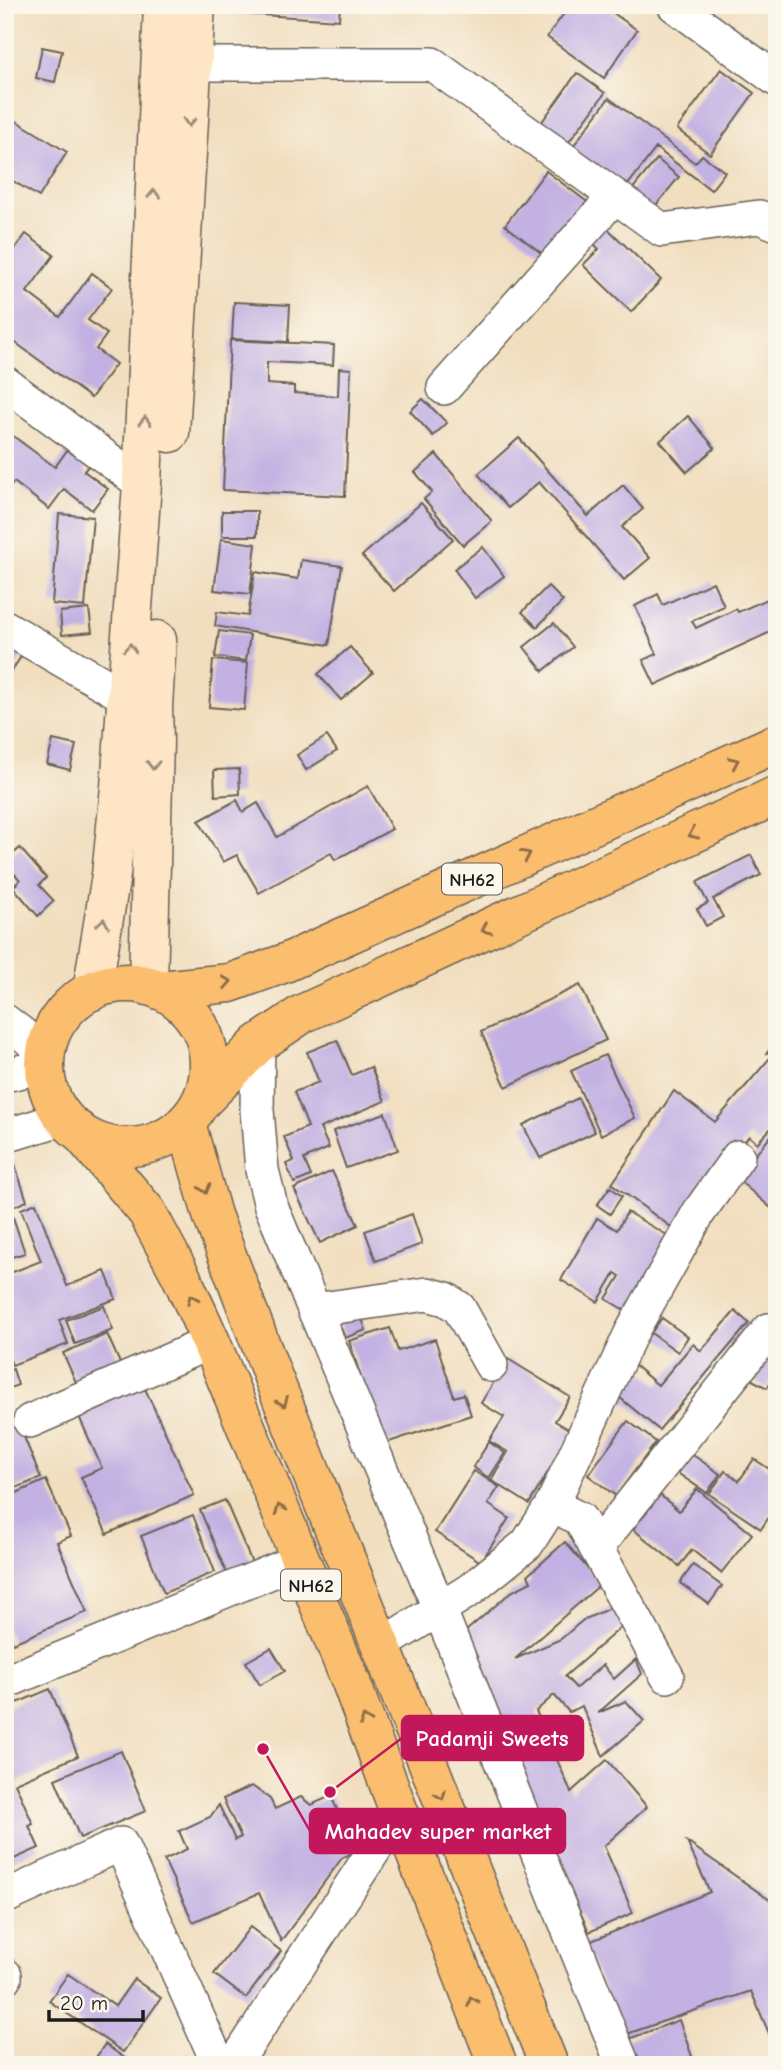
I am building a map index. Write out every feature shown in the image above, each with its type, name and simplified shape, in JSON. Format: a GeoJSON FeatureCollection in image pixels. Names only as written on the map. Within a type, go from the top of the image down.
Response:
{"type":"FeatureCollection","features":[{"type":"Feature","properties":{"kind":"highway","name":"NH62"},"geometry":{"type":"LineString","coordinates":[[498,2065],[351,1682],[211,1342],[181,1276],[147,1212],[71,1124],[51,1093],[46,1059],[55,1026],[71,1006],[92,991],[110,985],[130,984],[154,988],[230,983],[285,963],[777,743]]}},
{"type":"Feature","properties":{"kind":"highway","name":"NH62"},"geometry":{"type":"LineString","coordinates":[[71,1124],[95,1140],[114,1146],[153,1144],[171,1135],[258,1044],[302,1014],[777,795]]}},
{"type":"Feature","properties":{"kind":"highway","name":"NH62"},"geometry":{"type":"LineString","coordinates":[[154,988],[179,1001],[194,1017],[204,1037],[209,1059],[208,1082],[193,1113],[212,1215],[273,1377],[549,2065]]}},
{"type":"Feature","properties":{"kind":"main road"},"geometry":{"type":"LineString","coordinates":[[154,988],[140,702],[142,484],[163,5]]}},
{"type":"Feature","properties":{"kind":"main road"},"geometry":{"type":"LineString","coordinates":[[92,991],[111,875],[120,787],[140,702],[196,5]]}},
{"type":"Feature","properties":{"kind":"street"},"geometry":{"type":"LineString","coordinates":[[674,5],[777,80]]}},
{"type":"Feature","properties":{"kind":"street"},"geometry":{"type":"LineString","coordinates":[[192,64],[432,64],[662,230],[759,217],[777,224]]}},
{"type":"Feature","properties":{"kind":"street"},"geometry":{"type":"LineString","coordinates":[[444,388],[615,196]]}},
{"type":"Feature","properties":{"kind":"street"},"geometry":{"type":"LineString","coordinates":[[5,383],[142,484]]}},
{"type":"Feature","properties":{"kind":"street"},"geometry":{"type":"LineString","coordinates":[[5,627],[140,702]]}},
{"type":"Feature","properties":{"kind":"street"},"geometry":{"type":"LineString","coordinates":[[5,1021],[46,1059],[5,1075]]}},
{"type":"Feature","properties":{"kind":"street"},"geometry":{"type":"LineString","coordinates":[[258,1044],[257,1110],[262,1170],[271,1206],[439,1608],[623,2065]]}},
{"type":"Feature","properties":{"kind":"street"},"geometry":{"type":"LineString","coordinates":[[5,1134],[71,1124]]}},
{"type":"Feature","properties":{"kind":"street"},"geometry":{"type":"LineString","coordinates":[[382,1646],[470,1590],[527,1544],[552,1505],[631,1333],[699,1212],[738,1157]]}},
{"type":"Feature","properties":{"kind":"street"},"geometry":{"type":"LineString","coordinates":[[314,1310],[426,1294],[446,1299],[459,1308],[491,1365]]}},
{"type":"Feature","properties":{"kind":"street"},"geometry":{"type":"LineString","coordinates":[[596,1548],[769,1330],[777,1337]]}},
{"type":"Feature","properties":{"kind":"street"},"geometry":{"type":"LineString","coordinates":[[30,1421],[211,1342]]}},
{"type":"Feature","properties":{"kind":"street"},"geometry":{"type":"LineString","coordinates":[[552,1505],[580,1519],[667,1676]]}},
{"type":"Feature","properties":{"kind":"street"},"geometry":{"type":"LineString","coordinates":[[5,1682],[300,1560]]}},
{"type":"Feature","properties":{"kind":"street"},"geometry":{"type":"LineString","coordinates":[[234,2065],[399,1812]]}},
{"type":"Feature","properties":{"kind":"street"},"geometry":{"type":"LineString","coordinates":[[5,1897],[121,1844],[219,2065]]}},
{"type":"Feature","properties":{"kind":"building"},"geometry":{"type":"Polygon","coordinates":[[[247,5],[340,5],[339,20],[246,14],[247,5]]]}},
{"type":"Feature","properties":{"kind":"building"},"geometry":{"type":"Polygon","coordinates":[[[570,5],[602,5],[637,30],[604,78],[547,37],[570,5]]]}},
{"type":"Feature","properties":{"kind":"building"},"geometry":{"type":"Polygon","coordinates":[[[42,47],[62,51],[55,82],[36,78],[42,47]]]}},
{"type":"Feature","properties":{"kind":"building"},"geometry":{"type":"Polygon","coordinates":[[[721,69],[754,93],[710,154],[677,129],[721,69]]]}},
{"type":"Feature","properties":{"kind":"building"},"geometry":{"type":"Polygon","coordinates":[[[577,73],[605,93],[563,150],[536,130],[577,73]]]}},
{"type":"Feature","properties":{"kind":"building"},"geometry":{"type":"Polygon","coordinates":[[[609,98],[695,163],[702,155],[725,172],[711,190],[656,148],[621,194],[568,153],[609,98]]]}},
{"type":"Feature","properties":{"kind":"building"},"geometry":{"type":"Polygon","coordinates":[[[5,114],[67,152],[39,197],[5,176],[5,114]]]}},
{"type":"Feature","properties":{"kind":"building"},"geometry":{"type":"Polygon","coordinates":[[[657,159],[679,177],[653,209],[630,192],[657,159]]]}},
{"type":"Feature","properties":{"kind":"building"},"geometry":{"type":"Polygon","coordinates":[[[546,171],[590,204],[549,259],[505,225],[546,171]]]}},
{"type":"Feature","properties":{"kind":"building"},"geometry":{"type":"Polygon","coordinates":[[[604,225],[661,280],[631,312],[583,265],[599,249],[590,240],[604,225]]]}},
{"type":"Feature","properties":{"kind":"building"},"geometry":{"type":"Polygon","coordinates":[[[26,234],[54,255],[27,292],[60,317],[92,273],[112,288],[88,320],[107,334],[96,349],[116,364],[91,398],[5,335],[5,262],[26,234]]]}},
{"type":"Feature","properties":{"kind":"building"},"geometry":{"type":"Polygon","coordinates":[[[234,302],[290,305],[288,342],[232,339],[234,302]]]}},
{"type":"Feature","properties":{"kind":"building"},"geometry":{"type":"Polygon","coordinates":[[[230,340],[334,345],[333,365],[267,362],[267,384],[294,386],[294,393],[338,396],[339,368],[351,369],[345,496],[223,490],[230,340]]]}},
{"type":"Feature","properties":{"kind":"building"},"geometry":{"type":"Polygon","coordinates":[[[423,399],[447,423],[433,436],[410,411],[423,399]]]}},
{"type":"Feature","properties":{"kind":"building"},"geometry":{"type":"Polygon","coordinates":[[[688,416],[715,448],[687,472],[660,441],[688,416]]]}},
{"type":"Feature","properties":{"kind":"building"},"geometry":{"type":"Polygon","coordinates":[[[5,430],[55,467],[73,442],[95,458],[84,471],[108,489],[92,510],[64,489],[49,509],[14,482],[5,494],[5,430]]]}},
{"type":"Feature","properties":{"kind":"building"},"geometry":{"type":"Polygon","coordinates":[[[519,438],[588,516],[623,485],[643,509],[622,527],[650,558],[624,580],[539,482],[508,508],[478,474],[519,438]]]}},
{"type":"Feature","properties":{"kind":"building"},"geometry":{"type":"Polygon","coordinates":[[[436,454],[492,521],[463,545],[424,499],[432,492],[415,472],[436,454]]]}},
{"type":"Feature","properties":{"kind":"building"},"geometry":{"type":"Polygon","coordinates":[[[421,503],[453,539],[394,591],[362,556],[421,503]]]}},
{"type":"Feature","properties":{"kind":"building"},"geometry":{"type":"Polygon","coordinates":[[[222,511],[257,511],[257,536],[222,536],[222,511]]]}},
{"type":"Feature","properties":{"kind":"building"},"geometry":{"type":"Polygon","coordinates":[[[59,514],[93,517],[85,607],[52,604],[59,514]]]}},
{"type":"Feature","properties":{"kind":"building"},"geometry":{"type":"Polygon","coordinates":[[[221,539],[256,544],[250,594],[214,590],[221,539]]]}},
{"type":"Feature","properties":{"kind":"building"},"geometry":{"type":"Polygon","coordinates":[[[483,547],[504,576],[475,598],[454,569],[483,547]]]}},
{"type":"Feature","properties":{"kind":"building"},"geometry":{"type":"Polygon","coordinates":[[[301,560],[342,566],[329,645],[215,626],[217,612],[248,616],[255,572],[298,579],[301,560]]]}},
{"type":"Feature","properties":{"kind":"building"},"geometry":{"type":"Polygon","coordinates":[[[713,582],[724,606],[692,621],[696,628],[736,609],[738,612],[777,595],[777,629],[655,685],[643,660],[657,654],[635,606],[658,594],[663,605],[713,582]]]}},
{"type":"Feature","properties":{"kind":"building"},"geometry":{"type":"Polygon","coordinates":[[[548,586],[563,601],[537,627],[522,612],[548,586]]]}},
{"type":"Feature","properties":{"kind":"building"},"geometry":{"type":"Polygon","coordinates":[[[89,609],[92,632],[62,635],[60,612],[89,609]]]}},
{"type":"Feature","properties":{"kind":"building"},"geometry":{"type":"Polygon","coordinates":[[[554,623],[573,647],[543,671],[524,647],[554,623]]]}},
{"type":"Feature","properties":{"kind":"building"},"geometry":{"type":"Polygon","coordinates":[[[219,631],[250,635],[246,661],[215,657],[219,631]]]}},
{"type":"Feature","properties":{"kind":"building"},"geometry":{"type":"Polygon","coordinates":[[[5,636],[26,649],[7,678],[5,677],[5,636]]]}},
{"type":"Feature","properties":{"kind":"building"},"geometry":{"type":"Polygon","coordinates":[[[350,647],[373,673],[341,700],[318,674],[350,647]]]}},
{"type":"Feature","properties":{"kind":"building"},"geometry":{"type":"Polygon","coordinates":[[[213,660],[248,663],[244,710],[209,707],[213,660]]]}},
{"type":"Feature","properties":{"kind":"building"},"geometry":{"type":"Polygon","coordinates":[[[327,736],[337,751],[306,770],[297,755],[327,736]]]}},
{"type":"Feature","properties":{"kind":"building"},"geometry":{"type":"Polygon","coordinates":[[[53,740],[76,745],[70,770],[47,764],[53,740]]]}},
{"type":"Feature","properties":{"kind":"building"},"geometry":{"type":"Polygon","coordinates":[[[239,769],[240,794],[215,796],[214,770],[239,769]]]}},
{"type":"Feature","properties":{"kind":"building"},"geometry":{"type":"Polygon","coordinates":[[[368,786],[392,829],[335,860],[331,853],[259,893],[237,855],[223,862],[199,821],[237,800],[243,812],[258,803],[277,837],[368,786]]]}},
{"type":"Feature","properties":{"kind":"building"},"geometry":{"type":"Polygon","coordinates":[[[20,848],[46,878],[39,885],[54,901],[38,916],[13,887],[20,880],[5,863],[20,848]]]}},
{"type":"Feature","properties":{"kind":"building"},"geometry":{"type":"Polygon","coordinates":[[[751,855],[761,875],[713,899],[723,917],[706,926],[697,909],[708,903],[697,882],[751,855]]]}},
{"type":"Feature","properties":{"kind":"building"},"geometry":{"type":"Polygon","coordinates":[[[580,985],[606,1040],[506,1087],[481,1032],[580,985]]]}},
{"type":"Feature","properties":{"kind":"building"},"geometry":{"type":"Polygon","coordinates":[[[337,1040],[352,1075],[371,1067],[385,1101],[320,1128],[329,1148],[304,1159],[311,1176],[294,1183],[286,1164],[294,1161],[284,1137],[308,1127],[294,1092],[319,1082],[307,1052],[337,1040]]]}},
{"type":"Feature","properties":{"kind":"building"},"geometry":{"type":"Polygon","coordinates":[[[777,1041],[777,1122],[757,1143],[749,1136],[712,1181],[678,1232],[612,1184],[674,1091],[715,1122],[776,1051],[767,1053],[777,1041]]]}},
{"type":"Feature","properties":{"kind":"building"},"geometry":{"type":"Polygon","coordinates":[[[605,1055],[635,1118],[601,1135],[571,1071],[605,1055]]]}},
{"type":"Feature","properties":{"kind":"building"},"geometry":{"type":"Polygon","coordinates":[[[578,1098],[595,1132],[540,1158],[523,1125],[578,1098]]]}},
{"type":"Feature","properties":{"kind":"building"},"geometry":{"type":"Polygon","coordinates":[[[385,1113],[398,1150],[346,1168],[333,1131],[385,1113]]]}},
{"type":"Feature","properties":{"kind":"building"},"geometry":{"type":"Polygon","coordinates":[[[771,1136],[777,1141],[777,1213],[736,1178],[771,1136]]]}},
{"type":"Feature","properties":{"kind":"building"},"geometry":{"type":"Polygon","coordinates":[[[14,1162],[27,1201],[10,1208],[25,1253],[5,1259],[5,1165],[14,1162]]]}},
{"type":"Feature","properties":{"kind":"building"},"geometry":{"type":"Polygon","coordinates":[[[332,1171],[358,1225],[320,1243],[294,1189],[332,1171]]]}},
{"type":"Feature","properties":{"kind":"building"},"geometry":{"type":"Polygon","coordinates":[[[610,1187],[622,1196],[610,1214],[597,1205],[610,1187]]]}},
{"type":"Feature","properties":{"kind":"building"},"geometry":{"type":"Polygon","coordinates":[[[36,1203],[67,1286],[105,1271],[116,1299],[59,1320],[68,1344],[12,1365],[5,1349],[5,1275],[41,1261],[21,1209],[36,1203]]]}},
{"type":"Feature","properties":{"kind":"building"},"geometry":{"type":"Polygon","coordinates":[[[627,1212],[679,1242],[636,1317],[606,1299],[620,1276],[615,1273],[598,1302],[561,1280],[597,1218],[617,1230],[627,1212]]]}},
{"type":"Feature","properties":{"kind":"building"},"geometry":{"type":"Polygon","coordinates":[[[412,1214],[422,1244],[376,1261],[365,1231],[412,1214]]]}},
{"type":"Feature","properties":{"kind":"building"},"geometry":{"type":"Polygon","coordinates":[[[104,1306],[113,1330],[75,1344],[66,1320],[104,1306]]]}},
{"type":"Feature","properties":{"kind":"building"},"geometry":{"type":"Polygon","coordinates":[[[359,1310],[366,1330],[345,1338],[337,1318],[359,1310]]]}},
{"type":"Feature","properties":{"kind":"building"},"geometry":{"type":"Polygon","coordinates":[[[735,1311],[749,1323],[659,1430],[613,1392],[635,1366],[658,1385],[693,1344],[701,1351],[735,1311]]]}},
{"type":"Feature","properties":{"kind":"building"},"geometry":{"type":"Polygon","coordinates":[[[662,1318],[688,1337],[678,1352],[651,1333],[662,1318]]]}},
{"type":"Feature","properties":{"kind":"building"},"geometry":{"type":"Polygon","coordinates":[[[390,1328],[398,1351],[435,1339],[454,1397],[464,1394],[471,1415],[383,1444],[349,1341],[390,1328]]]}},
{"type":"Feature","properties":{"kind":"building"},"geometry":{"type":"Polygon","coordinates":[[[107,1334],[123,1370],[79,1389],[63,1353],[107,1334]]]}},
{"type":"Feature","properties":{"kind":"building"},"geometry":{"type":"Polygon","coordinates":[[[759,1349],[777,1360],[777,1372],[767,1388],[743,1375],[759,1349]]]}},
{"type":"Feature","properties":{"kind":"building"},"geometry":{"type":"Polygon","coordinates":[[[508,1359],[570,1397],[555,1421],[572,1431],[529,1504],[491,1480],[508,1452],[489,1441],[504,1417],[481,1403],[508,1359]]]}},
{"type":"Feature","properties":{"kind":"building"},"geometry":{"type":"Polygon","coordinates":[[[13,1369],[18,1385],[5,1390],[5,1372],[13,1369]]]}},
{"type":"Feature","properties":{"kind":"building"},"geometry":{"type":"Polygon","coordinates":[[[142,1382],[194,1495],[107,1534],[81,1477],[102,1468],[77,1412],[142,1382]]]}},
{"type":"Feature","properties":{"kind":"building"},"geometry":{"type":"Polygon","coordinates":[[[628,1421],[656,1442],[616,1496],[588,1475],[628,1421]]]}},
{"type":"Feature","properties":{"kind":"building"},"geometry":{"type":"Polygon","coordinates":[[[19,1425],[41,1478],[5,1492],[5,1430],[19,1425]]]}},
{"type":"Feature","properties":{"kind":"building"},"geometry":{"type":"Polygon","coordinates":[[[489,1442],[505,1453],[489,1478],[473,1467],[489,1442]]]}},
{"type":"Feature","properties":{"kind":"building"},"geometry":{"type":"Polygon","coordinates":[[[686,1450],[720,1474],[707,1493],[673,1470],[686,1450]]]}},
{"type":"Feature","properties":{"kind":"building"},"geometry":{"type":"Polygon","coordinates":[[[754,1459],[777,1474],[777,1505],[761,1529],[709,1494],[725,1471],[739,1481],[754,1459]]]}},
{"type":"Feature","properties":{"kind":"building"},"geometry":{"type":"Polygon","coordinates":[[[474,1471],[499,1487],[488,1504],[509,1518],[481,1562],[435,1532],[474,1471]]]}},
{"type":"Feature","properties":{"kind":"building"},"geometry":{"type":"Polygon","coordinates":[[[46,1480],[71,1536],[57,1542],[87,1612],[13,1643],[5,1624],[5,1498],[46,1480]]]}},
{"type":"Feature","properties":{"kind":"building"},"geometry":{"type":"Polygon","coordinates":[[[697,1489],[752,1534],[721,1573],[692,1550],[679,1566],[633,1529],[660,1495],[679,1511],[697,1489]]]}},
{"type":"Feature","properties":{"kind":"building"},"geometry":{"type":"Polygon","coordinates":[[[225,1500],[252,1563],[227,1574],[200,1510],[225,1500]]]}},
{"type":"Feature","properties":{"kind":"building"},"geometry":{"type":"Polygon","coordinates":[[[193,1515],[215,1572],[164,1593],[141,1536],[193,1515]]]}},
{"type":"Feature","properties":{"kind":"building"},"geometry":{"type":"Polygon","coordinates":[[[565,1542],[601,1584],[515,1659],[561,1639],[583,1620],[612,1607],[626,1623],[565,1676],[576,1688],[603,1665],[614,1679],[636,1659],[642,1674],[598,1713],[626,1701],[644,1721],[603,1756],[582,1706],[569,1712],[554,1695],[536,1711],[571,1792],[607,1760],[647,1807],[604,1846],[633,1913],[589,1932],[458,1638],[511,1592],[531,1582],[528,1575],[565,1542]]]}},
{"type":"Feature","properties":{"kind":"building"},"geometry":{"type":"Polygon","coordinates":[[[693,1565],[722,1586],[709,1604],[680,1583],[693,1565]]]}},
{"type":"Feature","properties":{"kind":"building"},"geometry":{"type":"Polygon","coordinates":[[[271,1648],[285,1671],[260,1685],[246,1662],[271,1648]]]}},
{"type":"Feature","properties":{"kind":"building"},"geometry":{"type":"Polygon","coordinates":[[[50,1689],[78,1756],[15,1783],[33,1824],[29,1826],[39,1848],[5,1863],[5,1708],[50,1689]]]}},
{"type":"Feature","properties":{"kind":"building"},"geometry":{"type":"Polygon","coordinates":[[[121,1751],[146,1811],[80,1838],[55,1779],[121,1751]]]}},
{"type":"Feature","properties":{"kind":"building"},"geometry":{"type":"Polygon","coordinates":[[[252,1786],[270,1799],[275,1809],[301,1797],[311,1805],[331,1796],[356,1851],[342,1858],[281,1941],[259,1893],[193,1922],[164,1860],[187,1849],[179,1831],[210,1817],[219,1805],[235,1840],[241,1837],[223,1799],[252,1786]]]}},
{"type":"Feature","properties":{"kind":"building"},"geometry":{"type":"Polygon","coordinates":[[[687,1842],[777,1905],[777,2052],[751,1991],[624,2035],[584,1944],[710,1892],[687,1842]]]}},
{"type":"Feature","properties":{"kind":"building"},"geometry":{"type":"Polygon","coordinates":[[[250,1927],[281,1951],[246,1998],[214,1974],[250,1927]]]}},
{"type":"Feature","properties":{"kind":"building"},"geometry":{"type":"Polygon","coordinates":[[[68,1974],[115,2006],[134,1979],[161,1998],[123,2052],[49,2001],[68,1974]]]}},
{"type":"Feature","properties":{"kind":"building"},"geometry":{"type":"Polygon","coordinates":[[[679,2020],[695,2065],[635,2065],[626,2040],[679,2020]]]}},
{"type":"Feature","properties":{"kind":"building"},"geometry":{"type":"Polygon","coordinates":[[[105,2044],[134,2065],[91,2065],[105,2044]]]}},
{"type":"Feature","properties":{"kind":"place","name":"Mahadev super market"},"geometry":{"type":"Point","coordinates":[263,1749]}},
{"type":"Feature","properties":{"kind":"place","name":"Padamji Sweets"},"geometry":{"type":"Point","coordinates":[330,1792]}}]}
